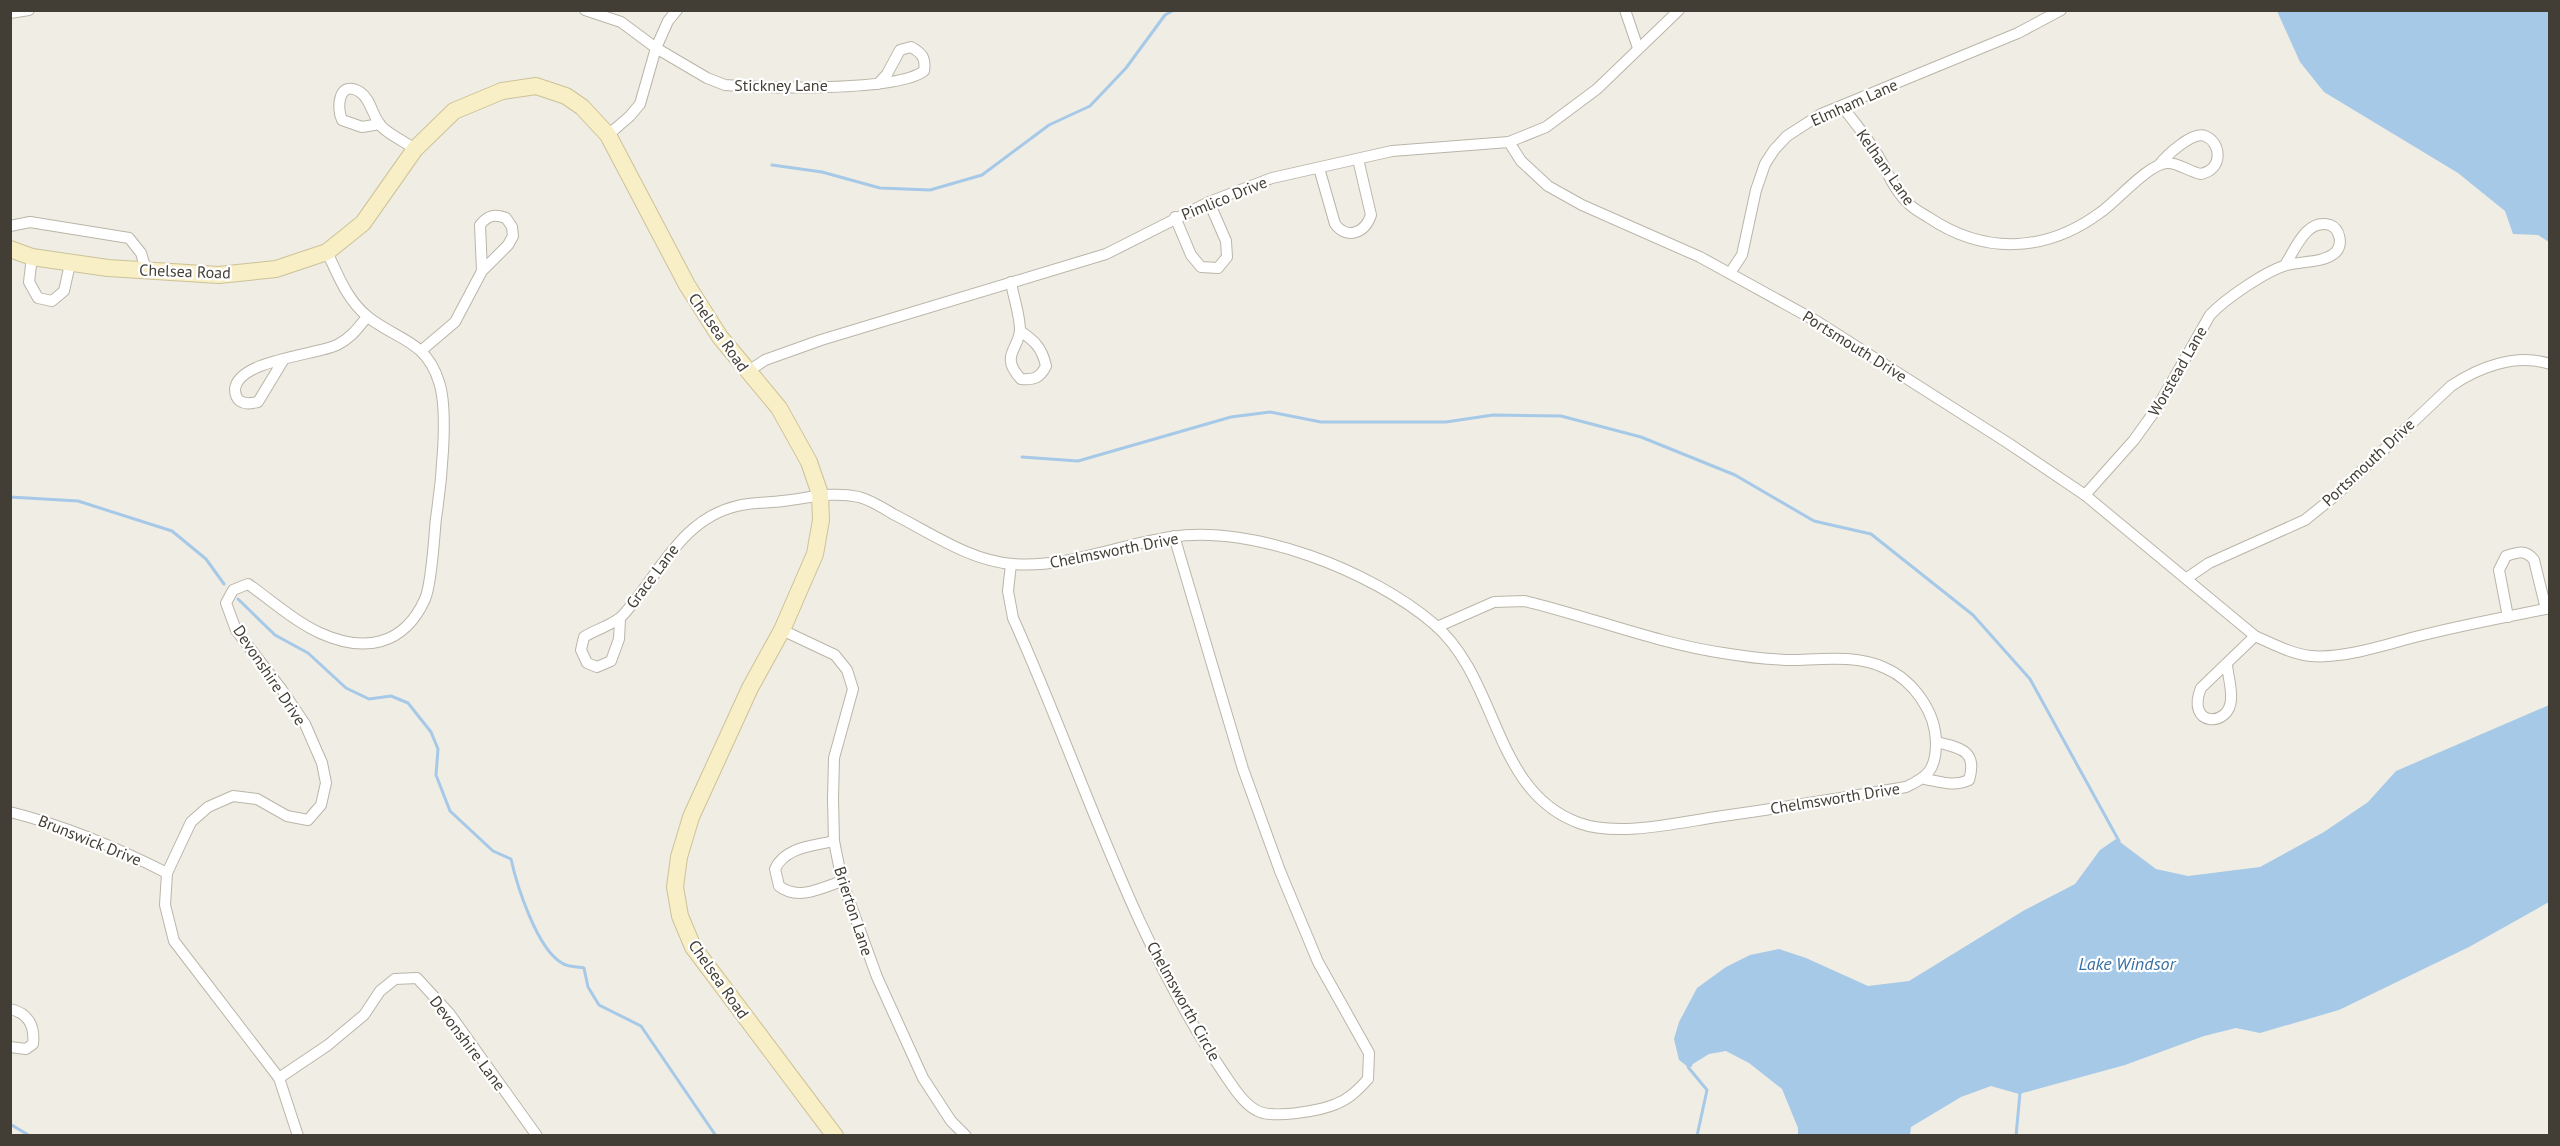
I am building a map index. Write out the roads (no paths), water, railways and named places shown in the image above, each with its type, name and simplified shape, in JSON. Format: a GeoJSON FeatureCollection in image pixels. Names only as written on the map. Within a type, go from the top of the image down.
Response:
{"type":"FeatureCollection","features":[{"type":"Feature","properties":{"kind":"street"},"geometry":{"type":"LineString","coordinates":[[10,13],[29,10]]}},
{"type":"Feature","properties":{"kind":"street","name":"Stickney Lane"},"geometry":{"type":"LineString","coordinates":[[585,10],[621,22],[656,48],[706,78],[725,85],[867,86],[878,84]]}},
{"type":"Feature","properties":{"kind":"street"},"geometry":{"type":"LineString","coordinates":[[608,135],[640,104],[656,48],[668,21],[677,10]]}},
{"type":"Feature","properties":{"kind":"street"},"geometry":{"type":"LineString","coordinates":[[1625,10],[1638,48]]}},
{"type":"Feature","properties":{"kind":"street","name":"Pimlico Drive"},"geometry":{"type":"LineString","coordinates":[[747,372],[765,360],[821,340],[1106,254],[1209,202],[1272,178],[1392,151],[1509,142],[1546,127],[1597,89],[1679,10]]}},
{"type":"Feature","properties":{"kind":"street","name":"Elmham Lane"},"geometry":{"type":"LineString","coordinates":[[1730,273],[1742,255],[1756,190],[1765,164],[1773,150],[1803,125],[1821,114],[2018,33],[2061,10]]}},
{"type":"Feature","properties":{"kind":"street","name":"Chelsea Road"},"geometry":{"type":"LineString","coordinates":[[10,249],[32,257],[70,264],[146,270],[219,275],[276,269],[327,252],[363,223],[416,149],[454,111],[502,91],[536,86],[566,96],[582,107],[608,135],[687,285],[720,337],[779,408],[809,462],[820,494],[821,520],[815,554],[782,630],[750,688],[691,817],[679,857],[675,886],[680,916],[693,947],[835,1136]]}},
{"type":"Feature","properties":{"kind":"street","name":"Kelham Lane"},"geometry":{"type":"LineString","coordinates":[[1842,106],[1877,153],[1908,204],[1947,230],[1986,243],[2019,245],[2045,241],[2076,228],[2102,212],[2169,153],[2198,136],[2204,135],[2208,138],[2218,154],[2214,168],[2201,174],[2167,163],[2158,165]]}},
{"type":"Feature","properties":{"kind":"street"},"geometry":{"type":"LineString","coordinates":[[380,124],[416,149]]}},
{"type":"Feature","properties":{"kind":"street","name":"Portsmouth Drive"},"geometry":{"type":"LineString","coordinates":[[1509,142],[1521,161],[1548,186],[1582,205],[1700,257],[1818,322],[2008,443],[2085,495],[2134,538],[2187,578],[2255,636],[2285,649],[2312,656],[2323,655],[2368,649],[2548,609]]}},
{"type":"Feature","properties":{"kind":"street"},"geometry":{"type":"LineString","coordinates":[[1318,168],[1335,224],[1341,231],[1348,234],[1357,232],[1368,224],[1371,215],[1358,159]]}},
{"type":"Feature","properties":{"kind":"street"},"geometry":{"type":"LineString","coordinates":[[1175,218],[1191,255],[1201,267],[1218,268],[1227,257],[1226,241],[1209,202]]}},
{"type":"Feature","properties":{"kind":"street"},"geometry":{"type":"LineString","coordinates":[[422,350],[455,322],[483,271],[508,245],[513,236],[512,227],[506,218],[496,215],[487,217],[480,225],[483,271]]}},
{"type":"Feature","properties":{"kind":"street"},"geometry":{"type":"LineString","coordinates":[[10,226],[30,222],[129,238],[141,253],[146,270]]}},
{"type":"Feature","properties":{"kind":"street","name":"Worstead Lane"},"geometry":{"type":"LineString","coordinates":[[2085,495],[2134,440],[2157,408],[2210,315],[2228,299],[2285,265],[2328,257],[2338,250],[2341,241],[2338,231],[2324,224],[2308,230],[2285,265]]}},
{"type":"Feature","properties":{"kind":"street","name":"Devonshire Drive"},"geometry":{"type":"LineString","coordinates":[[298,1136],[279,1078],[174,941],[165,905],[167,873],[191,822],[208,807],[233,796],[257,799],[287,816],[308,820],[321,805],[326,783],[322,763],[305,724],[236,630],[226,603],[233,590],[248,584],[319,633],[356,644],[386,642],[412,622],[426,597],[438,508],[443,408],[439,381],[422,350],[367,316],[345,291],[327,252]]}},
{"type":"Feature","properties":{"kind":"street"},"geometry":{"type":"LineString","coordinates":[[32,257],[29,282],[38,298],[52,302],[64,291],[70,264]]}},
{"type":"Feature","properties":{"kind":"street"},"geometry":{"type":"LineString","coordinates":[[1011,282],[1020,331]]}},
{"type":"Feature","properties":{"kind":"street"},"geometry":{"type":"LineString","coordinates":[[284,359],[258,402],[248,404],[240,401],[235,395],[235,386],[241,377],[284,359],[336,346],[351,336],[367,316]]}},
{"type":"Feature","properties":{"kind":"street","name":"Portsmouth Drive"},"geometry":{"type":"LineString","coordinates":[[2187,578],[2209,563],[2305,520],[2336,495],[2451,386],[2467,375],[2485,367],[2522,360],[2538,360],[2550,364]]}},
{"type":"Feature","properties":{"kind":"street","name":"Chelmsworth Drive"},"geometry":{"type":"LineString","coordinates":[[820,494],[861,497],[978,557],[1011,564],[1048,564],[1078,559],[1174,536],[1232,537],[1322,560],[1359,575],[1394,594],[1437,627],[1459,652],[1475,678],[1515,767],[1531,792],[1556,812],[1583,824],[1615,828],[1659,825],[1900,788],[1925,778]]}},
{"type":"Feature","properties":{"kind":"street","name":"Grace Lane"},"geometry":{"type":"LineString","coordinates":[[620,619],[616,651],[611,661],[597,667],[588,663],[581,650],[584,637],[620,619],[678,542],[705,520],[736,506],[803,499],[820,494]]}},
{"type":"Feature","properties":{"kind":"street","name":"Chelmsworth Circle"},"geometry":{"type":"LineString","coordinates":[[1011,564],[1008,591],[1013,618],[1135,908],[1205,1046],[1238,1093],[1258,1112],[1284,1115],[1335,1105],[1355,1093],[1368,1080],[1369,1053],[1318,962],[1280,871],[1243,769],[1174,536]]}},
{"type":"Feature","properties":{"kind":"street"},"geometry":{"type":"LineString","coordinates":[[2508,617],[2499,570],[2506,556],[2523,551],[2530,554],[2534,560],[2548,609]]}},
{"type":"Feature","properties":{"kind":"street"},"geometry":{"type":"LineString","coordinates":[[1437,627],[1494,602],[1525,601],[1720,653],[1767,659],[1838,658],[1883,667],[1907,684],[1926,705],[1933,722],[1936,742],[1934,760],[1925,778],[1953,784],[1969,780],[1972,771],[1968,754],[1962,748],[1936,742]]}},
{"type":"Feature","properties":{"kind":"street","name":"Brierton Lane"},"geometry":{"type":"LineString","coordinates":[[782,630],[835,655],[847,670],[853,689],[834,758],[834,842],[842,881],[877,977],[923,1078],[951,1121],[966,1136]]}},
{"type":"Feature","properties":{"kind":"street"},"geometry":{"type":"LineString","coordinates":[[2227,665],[2232,698],[2230,707],[2217,719],[2209,720],[2200,715],[2196,699],[2200,688],[2227,665],[2255,636]]}},
{"type":"Feature","properties":{"kind":"street","name":"Brunswick Drive"},"geometry":{"type":"LineString","coordinates":[[10,813],[54,823],[117,848],[167,873]]}},
{"type":"Feature","properties":{"kind":"street"},"geometry":{"type":"LineString","coordinates":[[834,842],[785,855],[775,869],[775,877],[779,886],[793,894],[801,894],[842,881]]}},
{"type":"Feature","properties":{"kind":"street","name":"Devonshire Lane"},"geometry":{"type":"LineString","coordinates":[[279,1078],[328,1045],[364,1016],[380,992],[395,979],[417,978],[449,1013],[537,1136]]}},
{"type":"Feature","properties":{"kind":"street"},"geometry":{"type":"LineString","coordinates":[[10,1009],[24,1014],[31,1022],[34,1034],[33,1044],[26,1049],[10,1047]]}},
{"type":"Feature","properties":{"kind":"water"},"geometry":{"type":"Polygon","coordinates":[[[2277,11],[2549,11],[2549,242],[2538,235],[2513,234],[2505,211],[2458,173],[2324,92],[2300,62],[2277,11]]]}},
{"type":"Feature","properties":{"kind":"water","name":"Lake Windsor"},"geometry":{"type":"Polygon","coordinates":[[[2549,705],[2549,902],[2469,947],[2339,1010],[2260,1033],[2236,1028],[2204,1036],[2125,1065],[2019,1094],[1991,1086],[1961,1097],[1911,1127],[1910,1135],[1798,1135],[1798,1128],[1782,1089],[1749,1063],[1726,1051],[1709,1054],[1688,1067],[1679,1060],[1674,1039],[1679,1022],[1697,988],[1726,967],[1750,955],[1779,949],[1806,958],[1868,986],[1909,981],[2023,911],[2075,884],[2100,850],[2116,839],[2156,869],[2188,876],[2260,867],[2324,832],[2368,802],[2396,771],[2549,705]]]}},
{"type":"Feature","properties":{"kind":"waterway"},"geometry":{"type":"LineString","coordinates":[[772,165],[822,172],[880,188],[930,190],[982,175],[1049,125],[1090,106],[1126,68],[1165,15],[1174,10]]}},
{"type":"Feature","properties":{"kind":"waterway"},"geometry":{"type":"LineString","coordinates":[[1022,457],[1078,461],[1231,417],[1270,412],[1321,422],[1446,422],[1493,415],[1561,416],[1641,437],[1735,475],[1814,521],[1871,534],[1973,615],[2030,679],[2119,841]]}},
{"type":"Feature","properties":{"kind":"waterway"},"geometry":{"type":"LineString","coordinates":[[10,497],[78,501],[172,531],[206,559],[224,584]]}},
{"type":"Feature","properties":{"kind":"waterway"},"geometry":{"type":"LineString","coordinates":[[238,599],[275,635],[308,653],[346,688],[369,699],[391,696],[408,703],[431,732],[438,749],[436,775],[450,811],[493,851],[511,859],[529,916],[544,945],[564,964],[584,968],[588,987],[599,1005],[641,1026],[716,1136]]}},
{"type":"Feature","properties":{"kind":"waterway"},"geometry":{"type":"LineString","coordinates":[[1691,1065],[1688,1067],[1707,1090],[1697,1136]]}},
{"type":"Feature","properties":{"kind":"waterway"},"geometry":{"type":"LineString","coordinates":[[2016,1136],[2020,1093]]}},
{"type":"Feature","properties":{"kind":"waterway"},"geometry":{"type":"LineString","coordinates":[[10,1124],[30,1136]]}}]}
